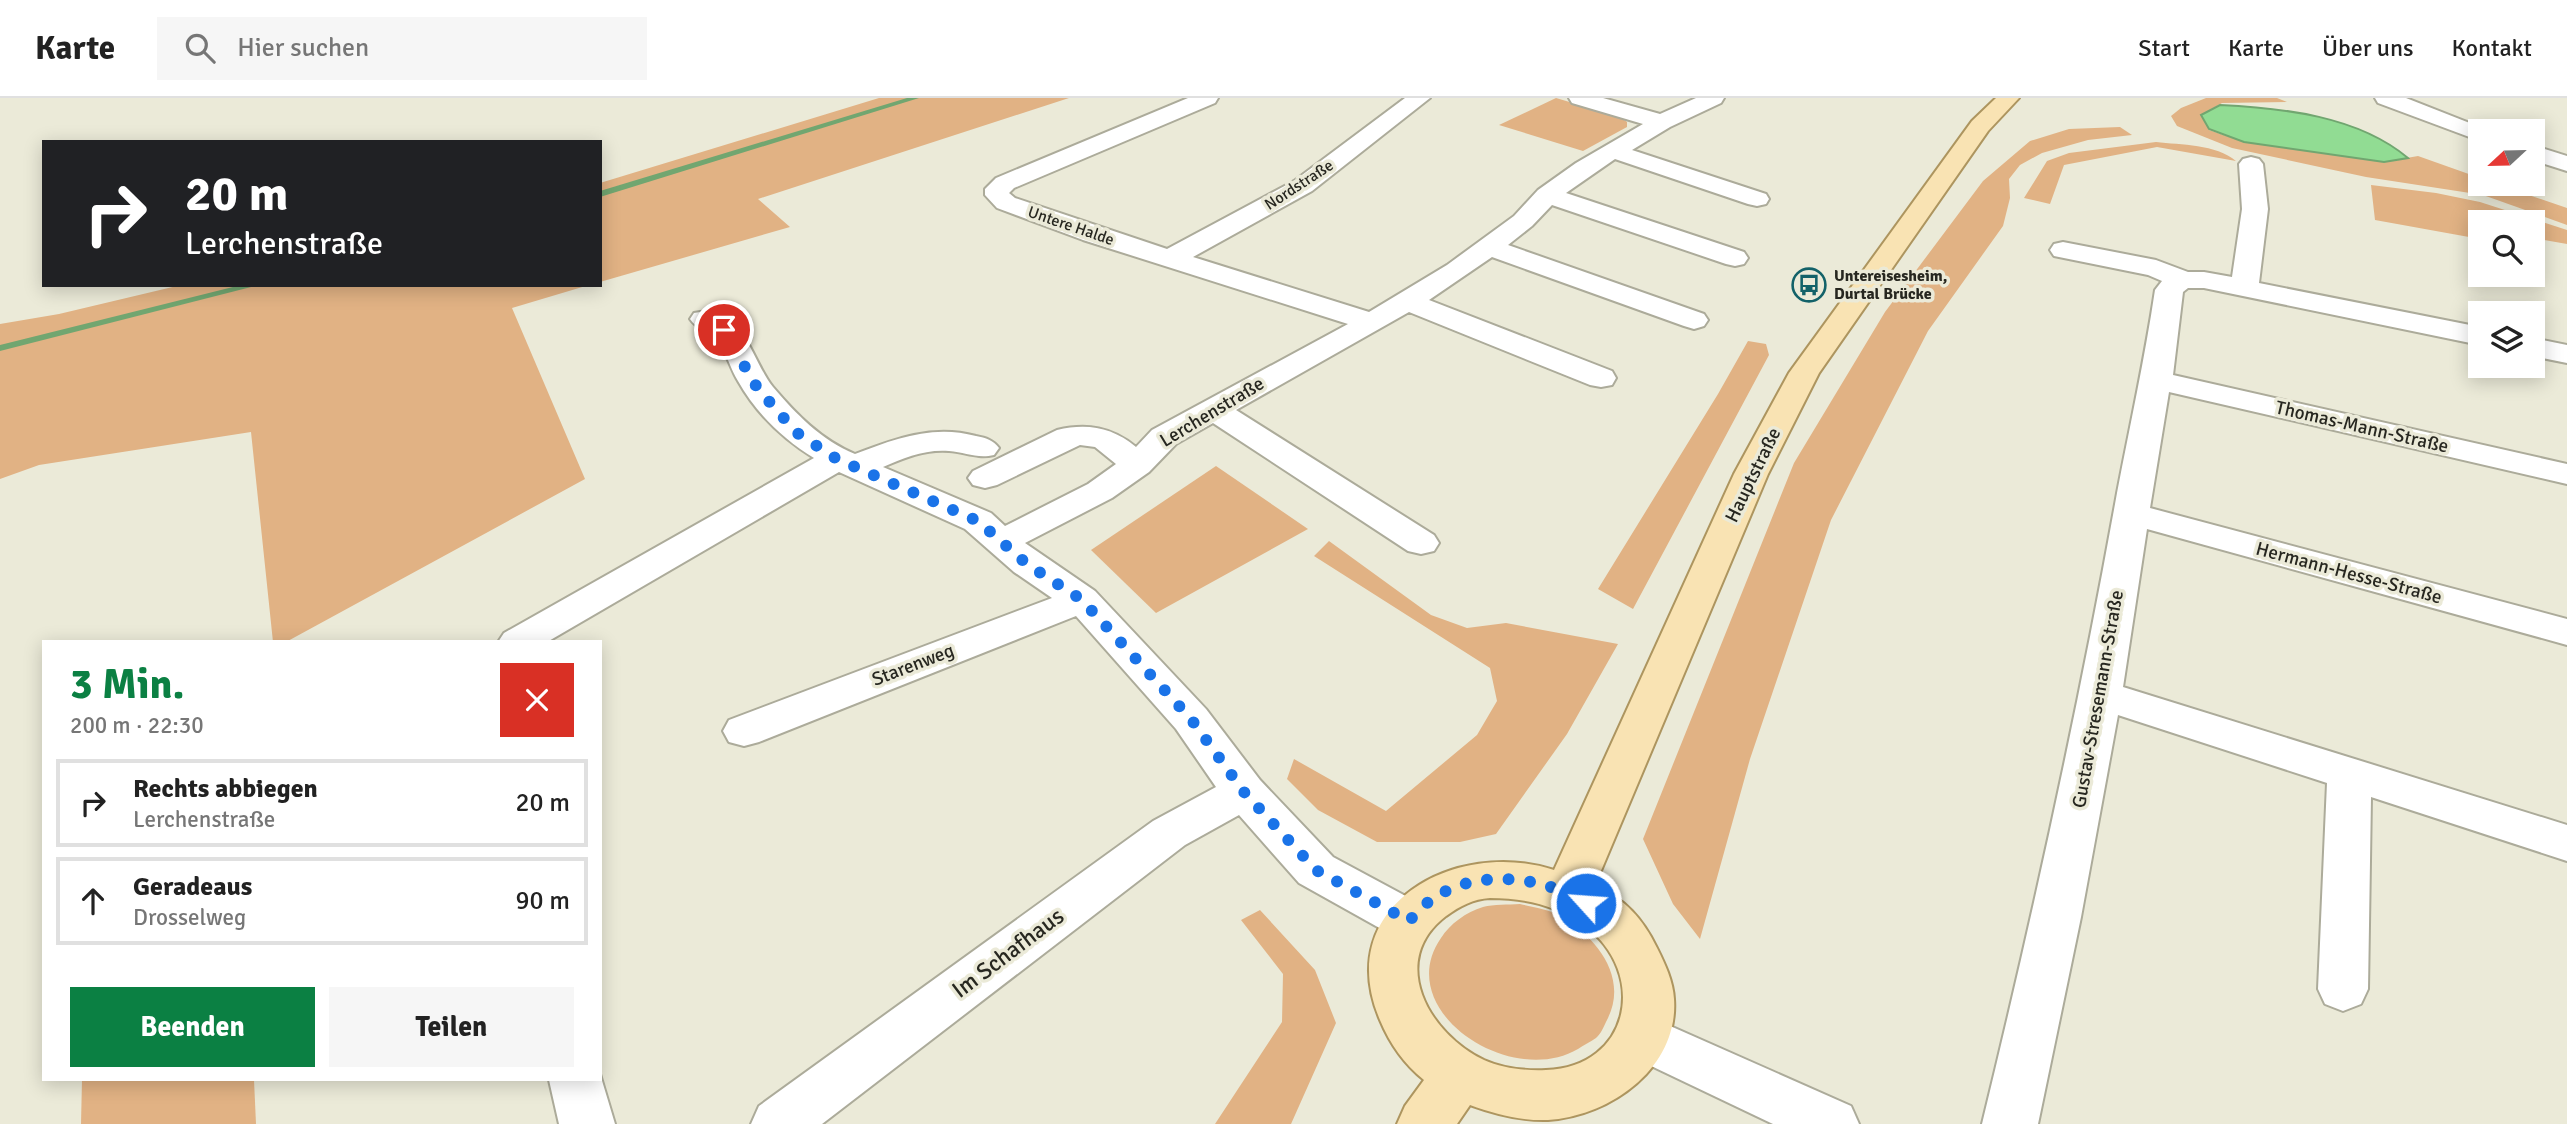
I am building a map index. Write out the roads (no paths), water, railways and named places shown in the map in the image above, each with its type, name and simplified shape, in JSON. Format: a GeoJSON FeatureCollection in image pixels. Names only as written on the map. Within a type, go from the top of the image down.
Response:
{"type":"FeatureCollection","features":[{"type":"Feature","properties":{"kind":"main road","name":"Hauptstraße"},"geometry":{"type":"LineString","coordinates":[[1568,892],[1751,474],[1804,373],[1980,126],[2008,98]]}},
{"type":"Feature","properties":{"kind":"main road"},"geometry":{"type":"LineString","coordinates":[[1513,879],[1545,884],[1568,892],[1603,913],[1627,937],[1647,977],[1650,1010],[1643,1037],[1621,1066],[1590,1086],[1550,1096],[1519,1095],[1490,1088],[1459,1075],[1428,1052],[1411,1031],[1395,997],[1392,963],[1397,942],[1409,921],[1432,899],[1474,882],[1513,879]]}},
{"type":"Feature","properties":{"kind":"main road"},"geometry":{"type":"LineString","coordinates":[[1425,1124],[1459,1075]]}},
{"type":"Feature","properties":{"kind":"street","name":"Untere Halde"},"geometry":{"type":"LineString","coordinates":[[1207,98],[1017,177],[997,189],[997,195],[1006,203],[1372,322]]}},
{"type":"Feature","properties":{"kind":"street","name":"Nordstraße"},"geometry":{"type":"LineString","coordinates":[[1170,258],[1244,220],[1321,174],[1383,122],[1419,98]]}},
{"type":"Feature","properties":{"kind":"street"},"geometry":{"type":"LineString","coordinates":[[1580,98],[1662,122]]}},
{"type":"Feature","properties":{"kind":"street","name":"Lerchenstraße"},"geometry":{"type":"LineString","coordinates":[[1002,541],[1100,491],[1137,465],[1164,437],[1372,322],[1457,271],[1522,221],[1565,181],[1662,122],[1713,98]]}},
{"type":"Feature","properties":{"kind":"street"},"geometry":{"type":"LineString","coordinates":[[2386,98],[2468,129]]}},
{"type":"Feature","properties":{"kind":"street"},"geometry":{"type":"LineString","coordinates":[[1613,151],[1757,199]]}},
{"type":"Feature","properties":{"kind":"street"},"geometry":{"type":"LineString","coordinates":[[2545,156],[2567,164]]}},
{"type":"Feature","properties":{"kind":"street"},"geometry":{"type":"LineString","coordinates":[[2245,287],[2255,209],[2251,164]]}},
{"type":"Feature","properties":{"kind":"street"},"geometry":{"type":"LineString","coordinates":[[1547,195],[1735,258]]}},
{"type":"Feature","properties":{"kind":"street"},"geometry":{"type":"LineString","coordinates":[[1489,247],[1694,320]]}},
{"type":"Feature","properties":{"kind":"street"},"geometry":{"type":"LineString","coordinates":[[2063,250],[2156,268],[2183,280],[2204,280],[2245,287],[2468,333]]}},
{"type":"Feature","properties":{"kind":"street","name":"Gustav-Stresemann-Straße"},"geometry":{"type":"LineString","coordinates":[[2010,1124],[2057,916],[2101,695],[2169,290],[2176,282],[2183,280]]}},
{"type":"Feature","properties":{"kind":"street"},"geometry":{"type":"LineString","coordinates":[[1406,301],[1601,378]]}},
{"type":"Feature","properties":{"kind":"street"},"geometry":{"type":"LineString","coordinates":[[704,319],[724,330],[736,342],[742,362],[758,389],[797,433],[845,463],[978,521],[1027,564],[1082,600],[1191,719],[1244,792],[1316,870],[1409,921]]}},
{"type":"Feature","properties":{"kind":"street"},"geometry":{"type":"LineString","coordinates":[[2545,350],[2567,354]]}},
{"type":"Feature","properties":{"kind":"street","name":"Thomas-Mann-Straße"},"geometry":{"type":"LineString","coordinates":[[2156,380],[2567,474]]}},
{"type":"Feature","properties":{"kind":"street"},"geometry":{"type":"LineString","coordinates":[[1213,409],[1421,543]]}},
{"type":"Feature","properties":{"kind":"street"},"geometry":{"type":"LineString","coordinates":[[522,640],[845,463],[918,441],[962,440],[984,463],[1069,437],[1097,435],[1137,465]]}},
{"type":"Feature","properties":{"kind":"street","name":"Hermann-Hesse-Straße"},"geometry":{"type":"LineString","coordinates":[[2131,514],[2567,632]]}},
{"type":"Feature","properties":{"kind":"street","name":"Starenweg"},"geometry":{"type":"LineString","coordinates":[[744,731],[1082,600]]}},
{"type":"Feature","properties":{"kind":"street"},"geometry":{"type":"LineString","coordinates":[[2101,695],[2567,843]]}},
{"type":"Feature","properties":{"kind":"street"},"geometry":{"type":"LineString","coordinates":[[2343,989],[2349,773]]}},
{"type":"Feature","properties":{"kind":"street","name":"Im Schafhaus"},"geometry":{"type":"LineString","coordinates":[[779,1124],[1169,833],[1244,792]]}},
{"type":"Feature","properties":{"kind":"street"},"geometry":{"type":"LineString","coordinates":[[1643,1037],[1831,1124]]}},
{"type":"Feature","properties":{"kind":"street"},"geometry":{"type":"LineString","coordinates":[[576,1081],[587,1124]]}},
{"type":"Feature","properties":{"kind":"waterway"},"geometry":{"type":"LineString","coordinates":[[602,193],[915,98]]}},
{"type":"Feature","properties":{"kind":"waterway"},"geometry":{"type":"LineString","coordinates":[[0,348],[246,287]]}},
{"type":"Feature","properties":{"kind":"place","name":"Untereisesheim, Durtal Brücke"},"geometry":{"type":"Point","coordinates":[1809,285]}}]}
